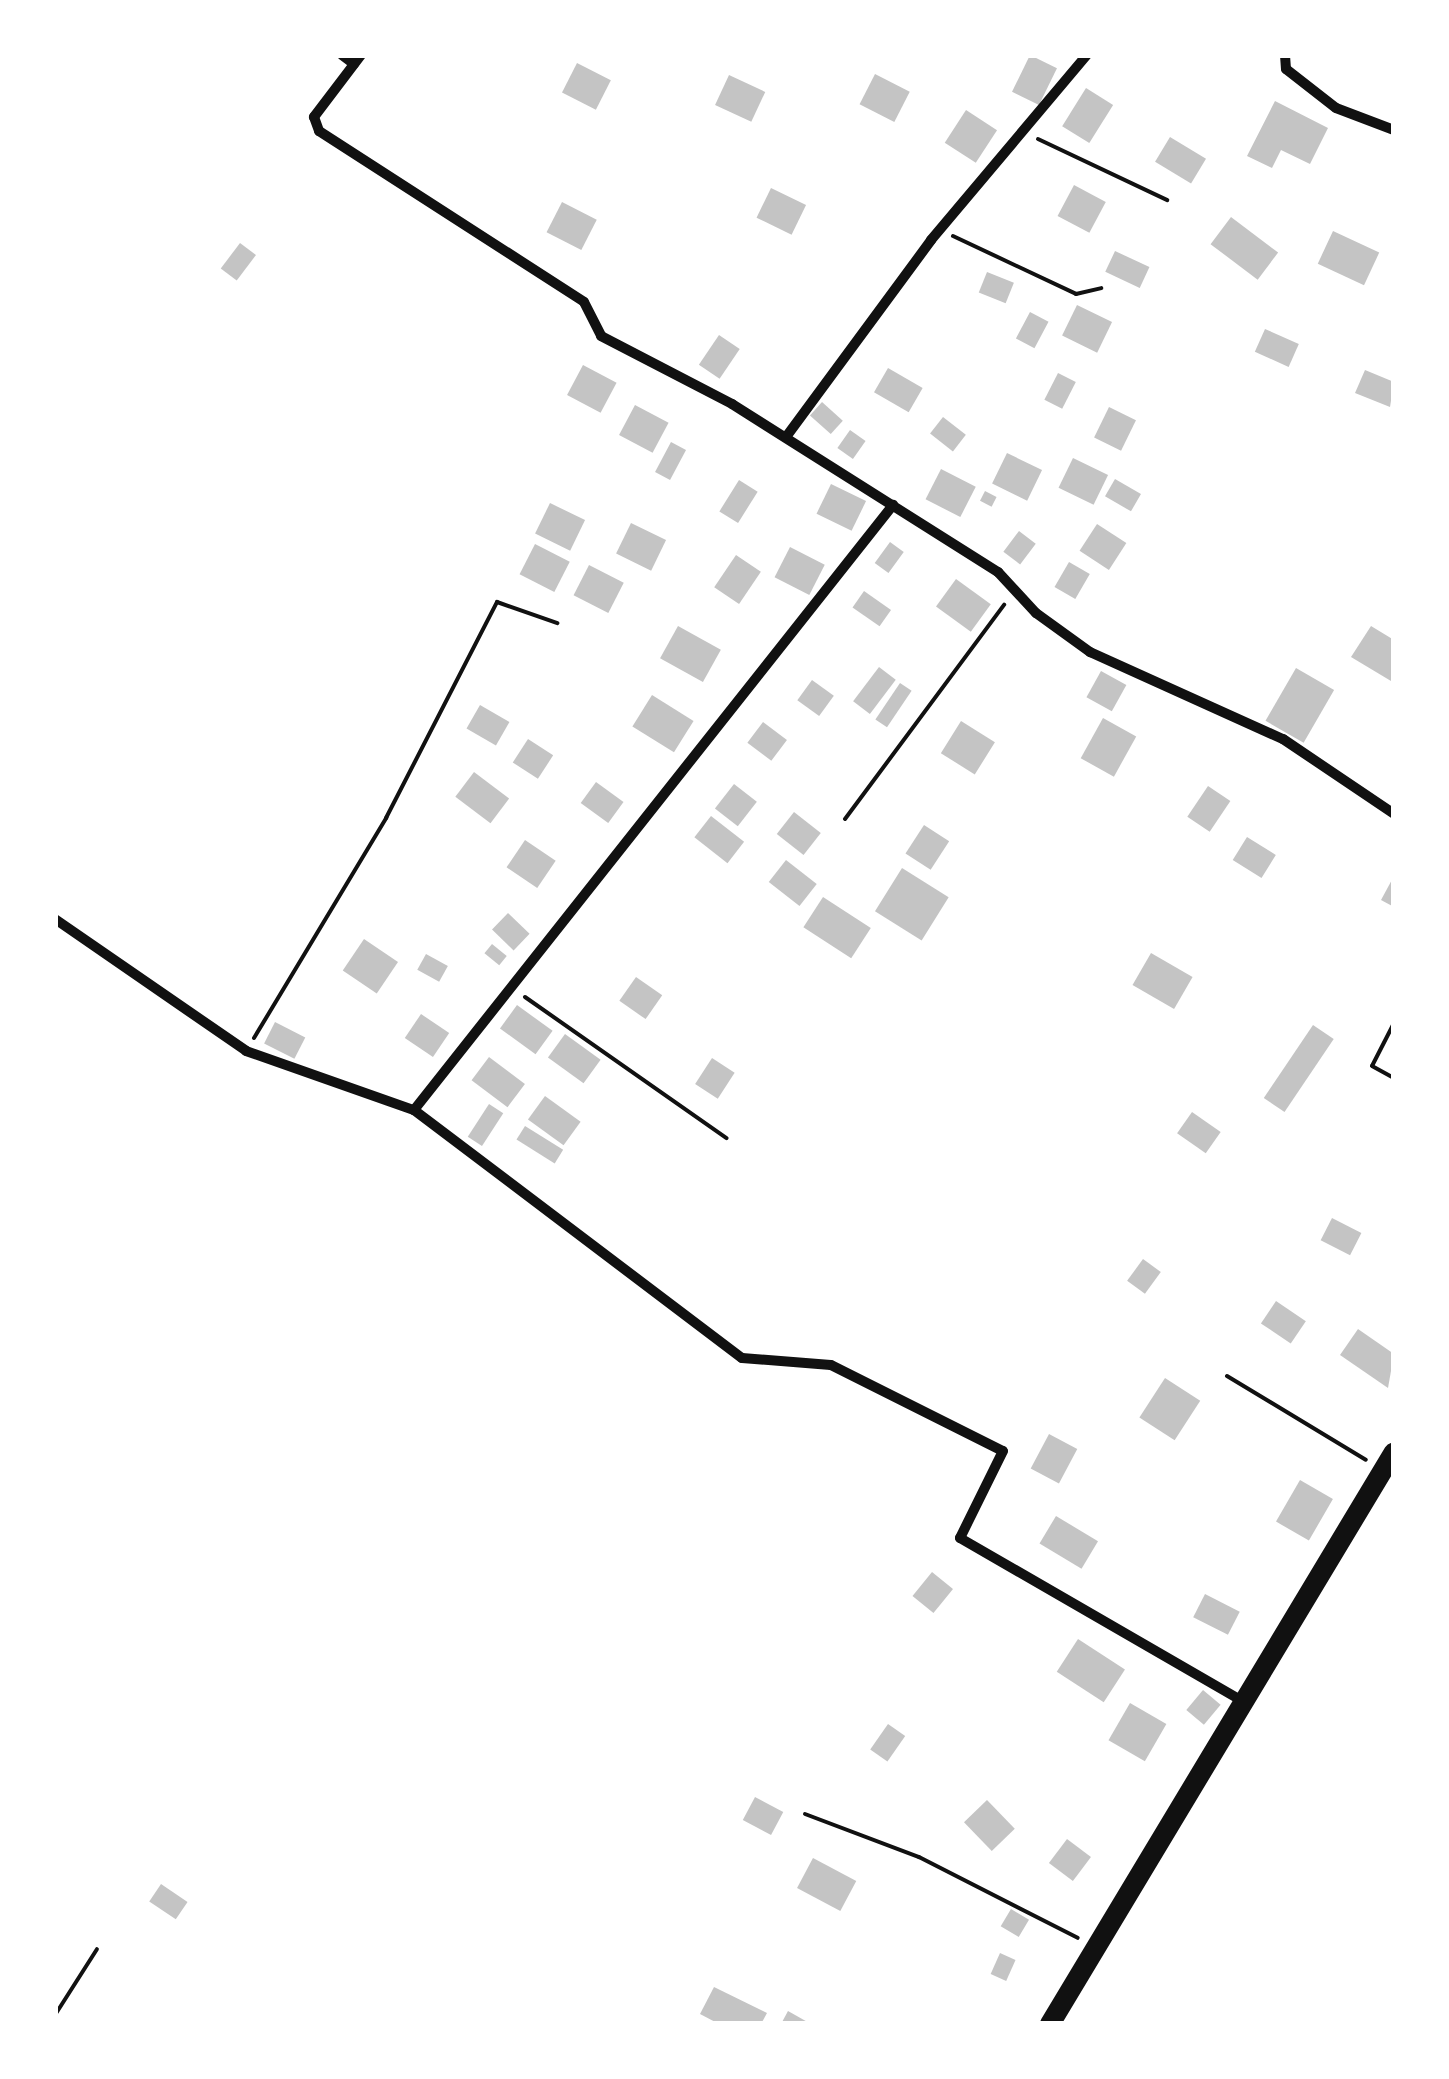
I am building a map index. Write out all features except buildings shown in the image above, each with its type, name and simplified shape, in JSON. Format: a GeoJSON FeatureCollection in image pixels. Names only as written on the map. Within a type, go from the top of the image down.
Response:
{"type":"FeatureCollection","features":[{"type":"Feature","properties":{"kind":"main road"},"geometry":{"type":"LineString","coordinates":[[1050,2024],[1389,1461]]}},
{"type":"Feature","properties":{"kind":"street"},"geometry":{"type":"LineString","coordinates":[[342,55],[357,60],[314,117],[319,130],[584,302],[601,336],[786,437],[998,572],[1013,593],[1090,652],[1283,739],[1394,814]]}},
{"type":"Feature","properties":{"kind":"street"},"geometry":{"type":"LineString","coordinates":[[786,437],[940,230],[1087,55]]}},
{"type":"Feature","properties":{"kind":"street"},"geometry":{"type":"LineString","coordinates":[[1285,55],[1286,69],[1336,108],[1394,130]]}},
{"type":"Feature","properties":{"kind":"street"},"geometry":{"type":"LineString","coordinates":[[414,1110],[893,506]]}},
{"type":"Feature","properties":{"kind":"street"},"geometry":{"type":"LineString","coordinates":[[55,919],[246,1051],[414,1110],[742,1358],[831,1364],[1003,1451],[960,1538],[1244,1702]]}},
{"type":"Feature","properties":{"kind":"path"},"geometry":{"type":"LineString","coordinates":[[1024,132],[1167,200]]}},
{"type":"Feature","properties":{"kind":"path"},"geometry":{"type":"LineString","coordinates":[[940,230],[1076,294],[1101,288]]}},
{"type":"Feature","properties":{"kind":"path"},"geometry":{"type":"LineString","coordinates":[[845,819],[1013,593]]}},
{"type":"Feature","properties":{"kind":"path"},"geometry":{"type":"LineString","coordinates":[[246,1051],[386,818],[497,602],[557,623]]}},
{"type":"Feature","properties":{"kind":"path"},"geometry":{"type":"LineString","coordinates":[[509,986],[726,1138]]}},
{"type":"Feature","properties":{"kind":"path"},"geometry":{"type":"LineString","coordinates":[[1394,1023],[1372,1066],[1394,1078]]}},
{"type":"Feature","properties":{"kind":"path"},"geometry":{"type":"LineString","coordinates":[[1226,1376],[1389,1461]]}},
{"type":"Feature","properties":{"kind":"path"},"geometry":{"type":"LineString","coordinates":[[805,1814],[918,1857],[1095,1948]]}},
{"type":"Feature","properties":{"kind":"path"},"geometry":{"type":"LineString","coordinates":[[55,2015],[97,1949]]}}]}
